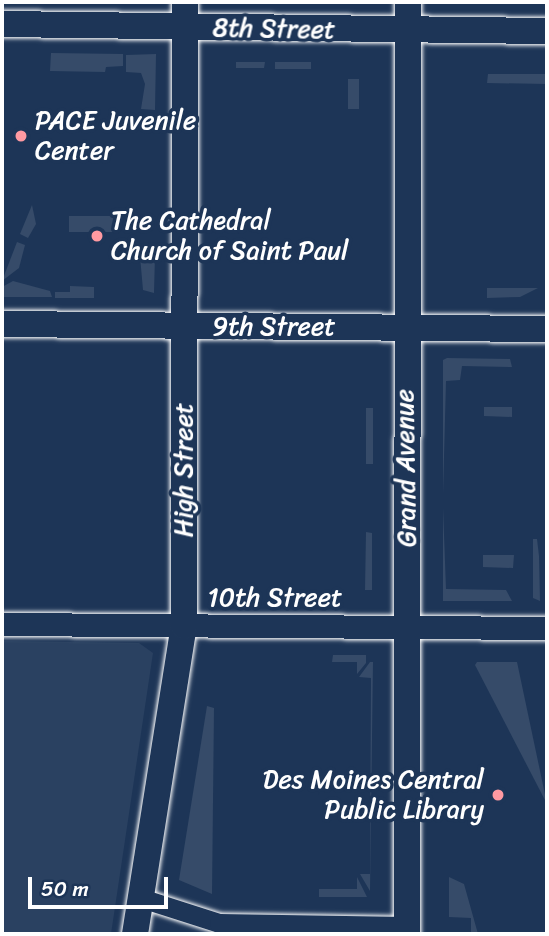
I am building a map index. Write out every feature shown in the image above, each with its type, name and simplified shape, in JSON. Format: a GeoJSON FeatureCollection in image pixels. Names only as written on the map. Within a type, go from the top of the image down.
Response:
{"type":"FeatureCollection","features":[{"type":"Feature","properties":{"kind":"main road","name":"Grand Avenue"},"geometry":{"type":"LineString","coordinates":[[407,930],[405,328],[408,2]]}},
{"type":"Feature","properties":{"kind":"main road","name":"8th Street"},"geometry":{"type":"LineString","coordinates":[[2,24],[185,15],[407,31],[547,31]]}},
{"type":"Feature","properties":{"kind":"main road","name":"High Street"},"geometry":{"type":"LineString","coordinates":[[135,934],[184,626],[185,15]]}},
{"type":"Feature","properties":{"kind":"main road","name":"9th Street"},"geometry":{"type":"LineString","coordinates":[[2,324],[547,329]]}},
{"type":"Feature","properties":{"kind":"street","name":"10th Street"},"geometry":{"type":"LineString","coordinates":[[2,624],[547,628]]}},
{"type":"Feature","properties":{"kind":"street"},"geometry":{"type":"LineString","coordinates":[[141,898],[219,923],[407,930]]}},
{"type":"Feature","properties":{"kind":"shaded area"},"geometry":{"type":"Polygon","coordinates":[[[51,53],[123,54],[123,66],[106,67],[105,72],[50,71],[51,53]]]}},
{"type":"Feature","properties":{"kind":"shaded area"},"geometry":{"type":"Polygon","coordinates":[[[156,54],[155,110],[141,109],[145,84],[141,73],[126,72],[126,55],[156,54]]]}},
{"type":"Feature","properties":{"kind":"shaded area"},"geometry":{"type":"Polygon","coordinates":[[[236,62],[265,62],[264,68],[236,68],[236,62]]]}},
{"type":"Feature","properties":{"kind":"shaded area"},"geometry":{"type":"Polygon","coordinates":[[[275,62],[311,62],[311,69],[275,69],[275,62]]]}},
{"type":"Feature","properties":{"kind":"shaded area"},"geometry":{"type":"Polygon","coordinates":[[[488,74],[547,74],[547,84],[487,83],[488,74]]]}},
{"type":"Feature","properties":{"kind":"shaded area"},"geometry":{"type":"Polygon","coordinates":[[[348,79],[359,79],[359,109],[348,109],[348,79]]]}},
{"type":"Feature","properties":{"kind":"shaded area"},"geometry":{"type":"Polygon","coordinates":[[[32,205],[36,224],[28,238],[20,234],[32,205]]]}},
{"type":"Feature","properties":{"kind":"shaded area"},"geometry":{"type":"Polygon","coordinates":[[[69,216],[114,216],[114,232],[69,232],[69,216]]]}},
{"type":"Feature","properties":{"kind":"shaded area"},"geometry":{"type":"Polygon","coordinates":[[[17,242],[25,245],[19,268],[2,281],[17,242]]]}},
{"type":"Feature","properties":{"kind":"shaded area"},"geometry":{"type":"Polygon","coordinates":[[[139,245],[143,255],[155,255],[154,293],[143,290],[139,245]]]}},
{"type":"Feature","properties":{"kind":"shaded area"},"geometry":{"type":"Polygon","coordinates":[[[13,281],[50,291],[52,297],[2,297],[2,287],[13,281]]]}},
{"type":"Feature","properties":{"kind":"shaded area"},"geometry":{"type":"Polygon","coordinates":[[[70,286],[94,287],[94,298],[55,298],[55,292],[70,292],[70,286]]]}},
{"type":"Feature","properties":{"kind":"shaded area"},"geometry":{"type":"Polygon","coordinates":[[[487,288],[538,288],[520,297],[487,298],[487,288]]]}},
{"type":"Feature","properties":{"kind":"shaded area"},"geometry":{"type":"Polygon","coordinates":[[[510,359],[512,367],[462,366],[460,380],[446,381],[443,495],[443,360],[510,359]]]}},
{"type":"Feature","properties":{"kind":"shaded area"},"geometry":{"type":"Polygon","coordinates":[[[484,407],[512,407],[512,417],[484,416],[484,407]]]}},
{"type":"Feature","properties":{"kind":"shaded area"},"geometry":{"type":"Polygon","coordinates":[[[366,408],[373,408],[373,464],[366,464],[366,408]]]}},
{"type":"Feature","properties":{"kind":"shaded area"},"geometry":{"type":"Polygon","coordinates":[[[443,507],[446,589],[506,590],[512,601],[443,601],[443,507]]]}},
{"type":"Feature","properties":{"kind":"shaded area"},"geometry":{"type":"Polygon","coordinates":[[[366,532],[372,533],[372,590],[365,590],[366,532]]]}},
{"type":"Feature","properties":{"kind":"shaded area"},"geometry":{"type":"Polygon","coordinates":[[[533,539],[537,539],[539,556],[540,601],[533,598],[533,539]]]}},
{"type":"Feature","properties":{"kind":"shaded area"},"geometry":{"type":"Polygon","coordinates":[[[483,555],[514,555],[513,568],[483,567],[483,555]]]}},
{"type":"Feature","properties":{"kind":"shaded area"},"geometry":{"type":"Polygon","coordinates":[[[2,641],[139,643],[153,653],[111,934],[2,934],[2,641]]]}},
{"type":"Feature","properties":{"kind":"shaded area"},"geometry":{"type":"Polygon","coordinates":[[[333,655],[366,655],[366,663],[357,674],[357,662],[332,662],[333,655]]]}},
{"type":"Feature","properties":{"kind":"shaded area"},"geometry":{"type":"Polygon","coordinates":[[[370,662],[373,662],[370,891],[360,874],[370,874],[371,678],[359,677],[370,662]]]}},
{"type":"Feature","properties":{"kind":"shaded area"},"geometry":{"type":"Polygon","coordinates":[[[477,662],[517,662],[547,804],[475,665],[477,662]]]}},
{"type":"Feature","properties":{"kind":"shaded area"},"geometry":{"type":"Polygon","coordinates":[[[207,706],[214,708],[212,894],[179,880],[207,706]]]}},
{"type":"Feature","properties":{"kind":"shaded area"},"geometry":{"type":"Polygon","coordinates":[[[357,877],[367,897],[319,897],[319,889],[357,889],[357,877]]]}},
{"type":"Feature","properties":{"kind":"shaded area"},"geometry":{"type":"Polygon","coordinates":[[[449,877],[464,884],[478,934],[471,934],[471,918],[449,917],[449,877]]]}},
{"type":"Feature","properties":{"kind":"place","name":"PACE Juvenile Center"},"geometry":{"type":"Point","coordinates":[21,136]}},
{"type":"Feature","properties":{"kind":"place","name":"The Cathedral Church of Saint Paul"},"geometry":{"type":"Point","coordinates":[97,236]}},
{"type":"Feature","properties":{"kind":"place","name":"Des Moines Central Public Library"},"geometry":{"type":"Point","coordinates":[498,795]}}]}
